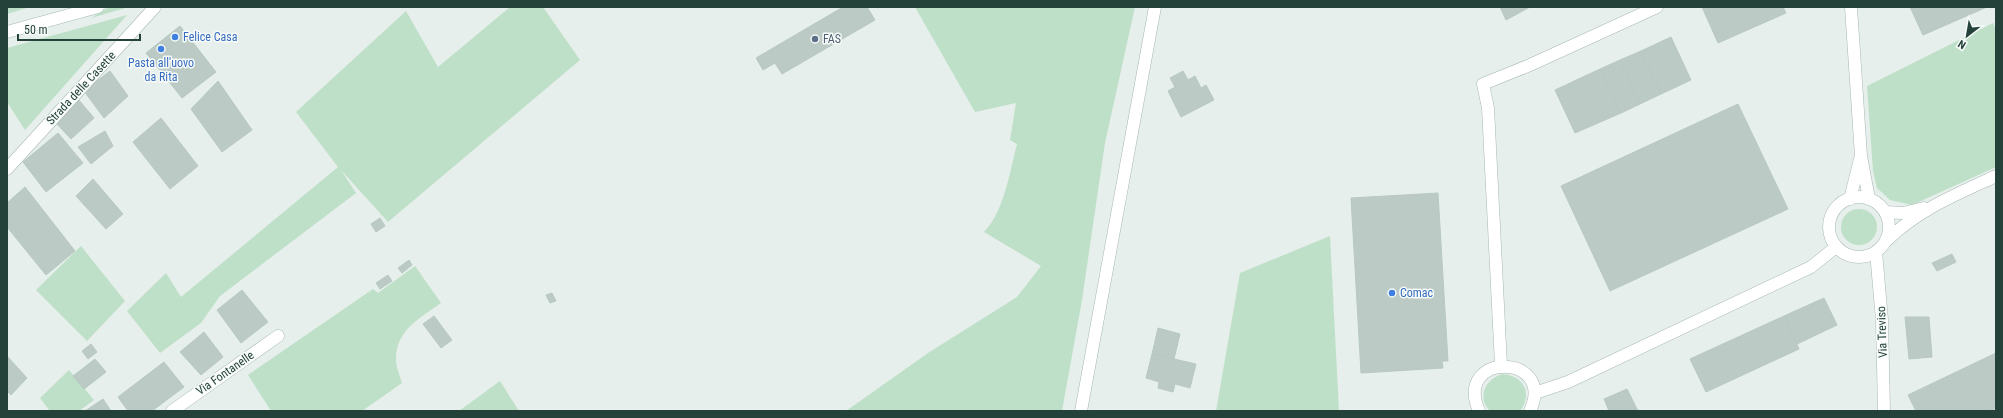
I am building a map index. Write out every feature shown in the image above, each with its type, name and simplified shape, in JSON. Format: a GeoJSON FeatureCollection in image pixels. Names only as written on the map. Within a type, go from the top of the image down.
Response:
{"type":"FeatureCollection","features":[{"type":"Feature","properties":{"kind":"street"},"geometry":{"type":"LineString","coordinates":[[7,32],[86,8],[98,7]]}},
{"type":"Feature","properties":{"kind":"street","name":"Strada delle Casette"},"geometry":{"type":"LineString","coordinates":[[7,169],[155,7]]}},
{"type":"Feature","properties":{"kind":"street"},"geometry":{"type":"LineString","coordinates":[[1081,411],[1155,7]]}},
{"type":"Feature","properties":{"kind":"street"},"geometry":{"type":"LineString","coordinates":[[1501,365],[1488,108],[1483,84],[1534,63],[1657,7]]}},
{"type":"Feature","properties":{"kind":"street"},"geometry":{"type":"LineString","coordinates":[[1851,7],[1861,156],[1869,199]]}},
{"type":"Feature","properties":{"kind":"street"},"geometry":{"type":"LineString","coordinates":[[1850,199],[1861,156]]}},
{"type":"Feature","properties":{"kind":"street"},"geometry":{"type":"LineString","coordinates":[[1886,242],[1889,232],[1889,222],[1885,212],[1878,204],[1869,199],[1860,197],[1841,203],[1834,210],[1830,219],[1829,229],[1831,239],[1836,247],[1851,257],[1864,257],[1876,252],[1886,242],[1902,226],[1929,207],[1996,176]]}},
{"type":"Feature","properties":{"kind":"street"},"geometry":{"type":"LineString","coordinates":[[1885,212],[1903,213],[1929,207]]}},
{"type":"Feature","properties":{"kind":"street"},"geometry":{"type":"LineString","coordinates":[[1535,393],[1568,382],[1811,267],[1836,247]]}},
{"type":"Feature","properties":{"kind":"street","name":"Via Treviso"},"geometry":{"type":"LineString","coordinates":[[1876,252],[1882,320],[1884,411]]}},
{"type":"Feature","properties":{"kind":"street","name":"Via Fontanelle"},"geometry":{"type":"LineString","coordinates":[[172,411],[278,336]]}},
{"type":"Feature","properties":{"kind":"street"},"geometry":{"type":"LineString","coordinates":[[1479,411],[1474,395],[1480,378],[1493,367],[1501,365],[1511,366],[1527,376],[1535,393],[1530,411]]}},
{"type":"Feature","properties":{"kind":"green space"},"geometry":{"type":"Polygon","coordinates":[[[7,7],[30,7],[7,14],[7,7]]]}},
{"type":"Feature","properties":{"kind":"green space"},"geometry":{"type":"Polygon","coordinates":[[[109,7],[129,7],[91,18],[109,7]]]}},
{"type":"Feature","properties":{"kind":"green space"},"geometry":{"type":"Polygon","coordinates":[[[510,7],[543,7],[580,60],[388,222],[341,170],[356,193],[220,296],[201,323],[160,353],[127,311],[166,273],[181,297],[338,167],[296,112],[406,11],[438,67],[510,7]]]}},
{"type":"Feature","properties":{"kind":"green space"},"geometry":{"type":"Polygon","coordinates":[[[915,7],[1135,7],[1105,143],[1082,300],[1062,411],[846,411],[928,353],[1017,297],[1041,266],[984,232],[997,214],[1009,178],[1017,144],[1010,140],[1016,103],[975,112],[915,7]]]}},
{"type":"Feature","properties":{"kind":"green space"},"geometry":{"type":"Polygon","coordinates":[[[127,15],[25,130],[7,102],[7,48],[127,15]]]}},
{"type":"Feature","properties":{"kind":"green space"},"geometry":{"type":"Polygon","coordinates":[[[1993,23],[1996,29],[1996,167],[1912,205],[1890,200],[1877,188],[1873,171],[1867,86],[1993,23]]]}},
{"type":"Feature","properties":{"kind":"green space"},"geometry":{"type":"Polygon","coordinates":[[[1863,209],[1872,214],[1876,220],[1876,234],[1872,240],[1863,245],[1855,245],[1846,240],[1842,234],[1841,223],[1846,214],[1852,210],[1863,209]]]}},
{"type":"Feature","properties":{"kind":"green space"},"geometry":{"type":"Polygon","coordinates":[[[1330,236],[1339,411],[1216,411],[1240,273],[1330,236]]]}},
{"type":"Feature","properties":{"kind":"green space"},"geometry":{"type":"Polygon","coordinates":[[[81,246],[125,301],[87,341],[36,290],[81,246]]]}},
{"type":"Feature","properties":{"kind":"green space"},"geometry":{"type":"Polygon","coordinates":[[[415,266],[441,303],[411,326],[400,340],[396,359],[397,368],[402,383],[362,411],[271,411],[248,375],[373,289],[378,293],[415,266]]]}},
{"type":"Feature","properties":{"kind":"green space"},"geometry":{"type":"Polygon","coordinates":[[[69,370],[94,400],[79,411],[50,411],[40,398],[69,370]]]}},
{"type":"Feature","properties":{"kind":"green space"},"geometry":{"type":"Polygon","coordinates":[[[1503,374],[1516,378],[1524,387],[1526,398],[1520,411],[1490,411],[1486,406],[1483,394],[1485,389],[1492,380],[1503,374]]]}},
{"type":"Feature","properties":{"kind":"green space"},"geometry":{"type":"Polygon","coordinates":[[[500,381],[519,411],[459,411],[500,381]]]}},
{"type":"Feature","properties":{"kind":"building","name":"FAS"},"geometry":{"type":"Polygon","coordinates":[[[843,7],[867,7],[875,20],[782,74],[775,63],[763,70],[756,58],[843,7]]]}},
{"type":"Feature","properties":{"kind":"building"},"geometry":{"type":"Polygon","coordinates":[[[1500,7],[1530,7],[1506,20],[1500,7]]]}},
{"type":"Feature","properties":{"kind":"building"},"geometry":{"type":"Polygon","coordinates":[[[1702,7],[1783,7],[1786,13],[1718,43],[1702,7]]]}},
{"type":"Feature","properties":{"kind":"building"},"geometry":{"type":"Polygon","coordinates":[[[1910,7],[1987,7],[1923,35],[1910,7]]]}},
{"type":"Feature","properties":{"kind":"building"},"geometry":{"type":"Polygon","coordinates":[[[180,26],[216,72],[182,98],[146,53],[180,26]]]}},
{"type":"Feature","properties":{"kind":"building"},"geometry":{"type":"Polygon","coordinates":[[[1671,37],[1691,80],[1661,94],[1641,51],[1671,37]]]}},
{"type":"Feature","properties":{"kind":"building"},"geometry":{"type":"Polygon","coordinates":[[[1641,51],[1661,94],[1640,104],[1620,60],[1641,51]]]}},
{"type":"Feature","properties":{"kind":"building"},"geometry":{"type":"Polygon","coordinates":[[[1620,60],[1640,104],[1621,113],[1600,69],[1620,60]]]}},
{"type":"Feature","properties":{"kind":"building"},"geometry":{"type":"Polygon","coordinates":[[[1600,69],[1621,113],[1575,133],[1555,90],[1600,69]]]}},
{"type":"Feature","properties":{"kind":"building"},"geometry":{"type":"Polygon","coordinates":[[[110,71],[128,96],[104,118],[84,91],[110,71]]]}},
{"type":"Feature","properties":{"kind":"building"},"geometry":{"type":"Polygon","coordinates":[[[1183,71],[1188,80],[1175,87],[1170,78],[1183,71]]]}},
{"type":"Feature","properties":{"kind":"building"},"geometry":{"type":"Polygon","coordinates":[[[1195,76],[1201,88],[1206,85],[1214,100],[1181,117],[1168,91],[1195,76]]]}},
{"type":"Feature","properties":{"kind":"building"},"geometry":{"type":"Polygon","coordinates":[[[218,81],[252,130],[222,152],[191,109],[218,81]]]}},
{"type":"Feature","properties":{"kind":"building"},"geometry":{"type":"Polygon","coordinates":[[[78,99],[94,118],[71,139],[56,123],[78,99]]]}},
{"type":"Feature","properties":{"kind":"building"},"geometry":{"type":"Polygon","coordinates":[[[1738,104],[1788,209],[1610,291],[1561,186],[1738,104]]]}},
{"type":"Feature","properties":{"kind":"building"},"geometry":{"type":"Polygon","coordinates":[[[161,118],[198,166],[170,189],[133,142],[161,118]]]}},
{"type":"Feature","properties":{"kind":"building"},"geometry":{"type":"Polygon","coordinates":[[[105,131],[113,146],[91,164],[78,147],[105,131]]]}},
{"type":"Feature","properties":{"kind":"building"},"geometry":{"type":"Polygon","coordinates":[[[58,133],[83,163],[46,192],[23,162],[58,133]]]}},
{"type":"Feature","properties":{"kind":"building"},"geometry":{"type":"Polygon","coordinates":[[[93,179],[123,214],[106,229],[76,196],[93,179]]]}},
{"type":"Feature","properties":{"kind":"building"},"geometry":{"type":"Polygon","coordinates":[[[25,187],[75,251],[46,275],[7,227],[7,203],[25,187]]]}},
{"type":"Feature","properties":{"kind":"building"},"geometry":{"type":"Polygon","coordinates":[[[1438,193],[1448,361],[1442,361],[1443,368],[1361,373],[1351,198],[1438,193]]]}},
{"type":"Feature","properties":{"kind":"building"},"geometry":{"type":"Polygon","coordinates":[[[380,218],[385,226],[376,232],[371,224],[380,218]]]}},
{"type":"Feature","properties":{"kind":"building"},"geometry":{"type":"Polygon","coordinates":[[[1952,254],[1956,262],[1937,271],[1932,263],[1952,254]]]}},
{"type":"Feature","properties":{"kind":"building"},"geometry":{"type":"Polygon","coordinates":[[[409,260],[412,265],[402,273],[398,268],[409,260]]]}},
{"type":"Feature","properties":{"kind":"building"},"geometry":{"type":"Polygon","coordinates":[[[388,275],[392,281],[380,289],[376,283],[388,275]]]}},
{"type":"Feature","properties":{"kind":"building"},"geometry":{"type":"Polygon","coordinates":[[[242,290],[268,322],[241,343],[217,310],[242,290]]]}},
{"type":"Feature","properties":{"kind":"building"},"geometry":{"type":"Polygon","coordinates":[[[552,293],[556,301],[550,303],[546,295],[552,293]]]}},
{"type":"Feature","properties":{"kind":"building"},"geometry":{"type":"Polygon","coordinates":[[[1824,298],[1837,325],[1797,344],[1784,316],[1824,298]]]}},
{"type":"Feature","properties":{"kind":"building"},"geometry":{"type":"Polygon","coordinates":[[[434,316],[452,340],[441,348],[423,324],[434,316]]]}},
{"type":"Feature","properties":{"kind":"building"},"geometry":{"type":"Polygon","coordinates":[[[1784,316],[1799,349],[1706,392],[1690,359],[1784,316]]]}},
{"type":"Feature","properties":{"kind":"building"},"geometry":{"type":"Polygon","coordinates":[[[1905,317],[1929,317],[1932,357],[1909,359],[1905,317]]]}},
{"type":"Feature","properties":{"kind":"building"},"geometry":{"type":"Polygon","coordinates":[[[1158,328],[1180,334],[1174,359],[1152,354],[1158,328]]]}},
{"type":"Feature","properties":{"kind":"building"},"geometry":{"type":"Polygon","coordinates":[[[204,332],[223,357],[201,375],[180,352],[204,332]]]}},
{"type":"Feature","properties":{"kind":"building"},"geometry":{"type":"Polygon","coordinates":[[[91,344],[97,352],[88,359],[82,351],[91,344]]]}},
{"type":"Feature","properties":{"kind":"building"},"geometry":{"type":"Polygon","coordinates":[[[1996,353],[1996,408],[1990,411],[1916,411],[1908,395],[1996,353]]]}},
{"type":"Feature","properties":{"kind":"building"},"geometry":{"type":"Polygon","coordinates":[[[1152,354],[1196,364],[1190,388],[1175,384],[1173,392],[1158,388],[1159,382],[1146,378],[1152,354]]]}},
{"type":"Feature","properties":{"kind":"building"},"geometry":{"type":"Polygon","coordinates":[[[7,356],[27,378],[11,395],[7,391],[7,356]]]}},
{"type":"Feature","properties":{"kind":"building"},"geometry":{"type":"Polygon","coordinates":[[[95,359],[106,372],[84,389],[73,376],[95,359]]]}},
{"type":"Feature","properties":{"kind":"building"},"geometry":{"type":"Polygon","coordinates":[[[164,362],[184,387],[152,411],[128,411],[118,397],[164,362]]]}},
{"type":"Feature","properties":{"kind":"building"},"geometry":{"type":"Polygon","coordinates":[[[1627,389],[1638,411],[1609,411],[1604,399],[1627,389]]]}},
{"type":"Feature","properties":{"kind":"building"},"geometry":{"type":"Polygon","coordinates":[[[103,399],[111,411],[85,411],[103,399]]]}},
{"type":"Feature","properties":{"kind":"place","name":"Felice Casa"},"geometry":{"type":"Point","coordinates":[175,37]}},
{"type":"Feature","properties":{"kind":"place","name":"FAS"},"geometry":{"type":"Point","coordinates":[815,39]}},
{"type":"Feature","properties":{"kind":"place","name":"Pasta all'uovo da Rita"},"geometry":{"type":"Point","coordinates":[161,49]}},
{"type":"Feature","properties":{"kind":"place","name":"Comac"},"geometry":{"type":"Point","coordinates":[1392,293]}}]}
